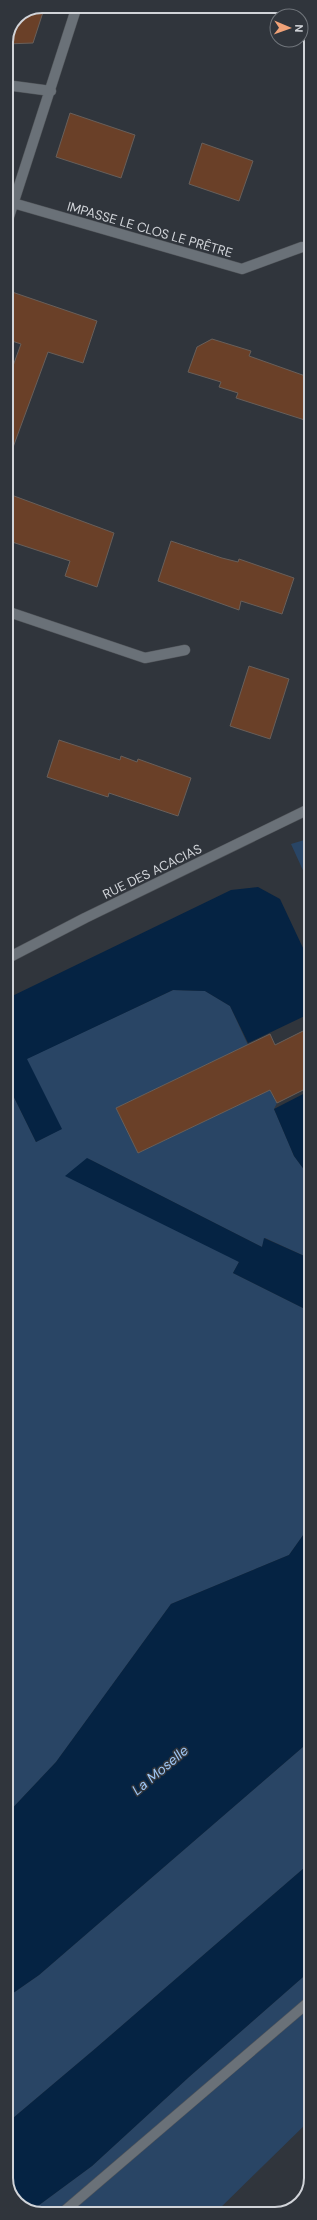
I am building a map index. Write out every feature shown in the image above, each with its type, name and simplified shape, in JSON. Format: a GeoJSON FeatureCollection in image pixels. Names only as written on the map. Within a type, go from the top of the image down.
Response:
{"type":"FeatureCollection","features":[{"type":"Feature","properties":{"kind":"street"},"geometry":{"type":"LineString","coordinates":[[13,203],[51,91],[75,13]]}},
{"type":"Feature","properties":{"kind":"street"},"geometry":{"type":"LineString","coordinates":[[13,86],[51,91]]}},
{"type":"Feature","properties":{"kind":"street","name":"IMPASSE LE CLOS LE PRÊTRE"},"geometry":{"type":"LineString","coordinates":[[13,203],[242,269],[302,247]]}},
{"type":"Feature","properties":{"kind":"street"},"geometry":{"type":"LineString","coordinates":[[13,613],[146,658],[185,650]]}},
{"type":"Feature","properties":{"kind":"street","name":"RUE DES ACACIAS"},"geometry":{"type":"LineString","coordinates":[[13,956],[85,918],[304,811]]}},
{"type":"Feature","properties":{"kind":"street"},"geometry":{"type":"LineString","coordinates":[[69,2207],[304,2006]]}},
{"type":"Feature","properties":{"kind":"shaded area"},"geometry":{"type":"Polygon","coordinates":[[[304,840],[304,873],[291,844],[304,840]]]}},
{"type":"Feature","properties":{"kind":"shaded area"},"geometry":{"type":"Polygon","coordinates":[[[173,990],[205,991],[230,1006],[248,1045],[116,1108],[138,1153],[270,1090],[277,1103],[274,1109],[294,1156],[304,1170],[304,1256],[265,1238],[262,1247],[87,1158],[239,1262],[233,1273],[304,1308],[304,1534],[289,1555],[171,1604],[56,1762],[13,1808],[13,1095],[36,1142],[61,1129],[26,1059],[173,990]]]}},
{"type":"Feature","properties":{"kind":"shaded area"},"geometry":{"type":"Polygon","coordinates":[[[304,1746],[304,1868],[13,2118],[13,1993],[39,1975],[304,1746]]]}},
{"type":"Feature","properties":{"kind":"shaded area"},"geometry":{"type":"Polygon","coordinates":[[[304,1976],[304,2126],[221,2207],[37,2206],[92,2166],[189,2077],[304,1976]]]}},
{"type":"Feature","properties":{"kind":"water"},"geometry":{"type":"Polygon","coordinates":[[[258,887],[280,899],[304,950],[304,1016],[248,1043],[230,1006],[205,991],[173,990],[27,1059],[62,1129],[36,1142],[13,1095],[13,996],[231,890],[258,887]]]}},
{"type":"Feature","properties":{"kind":"water"},"geometry":{"type":"Polygon","coordinates":[[[304,1094],[304,1170],[294,1156],[274,1109],[304,1094]]]}},
{"type":"Feature","properties":{"kind":"water"},"geometry":{"type":"Polygon","coordinates":[[[87,1158],[262,1247],[264,1238],[304,1256],[304,1308],[233,1273],[239,1262],[65,1176],[87,1158]]]}},
{"type":"Feature","properties":{"kind":"water","name":"La Moselle"},"geometry":{"type":"Polygon","coordinates":[[[304,1534],[304,1746],[39,1975],[13,1993],[13,1808],[56,1762],[171,1604],[289,1555],[304,1534]]]}},
{"type":"Feature","properties":{"kind":"water"},"geometry":{"type":"Polygon","coordinates":[[[304,1868],[304,1976],[189,2077],[92,2166],[37,2206],[31,2205],[20,2197],[13,2182],[13,2118],[304,1868]]]}},
{"type":"Feature","properties":{"kind":"building"},"geometry":{"type":"Polygon","coordinates":[[[43,13],[33,43],[13,44],[15,31],[26,18],[31,15],[43,13]]]}},
{"type":"Feature","properties":{"kind":"building"},"geometry":{"type":"Polygon","coordinates":[[[70,113],[135,135],[121,178],[56,157],[70,113]]]}},
{"type":"Feature","properties":{"kind":"building"},"geometry":{"type":"Polygon","coordinates":[[[202,143],[253,161],[239,201],[189,184],[202,143]]]}},
{"type":"Feature","properties":{"kind":"building"},"geometry":{"type":"Polygon","coordinates":[[[13,292],[97,321],[83,363],[48,352],[13,447],[13,366],[21,344],[13,341],[13,292]]]}},
{"type":"Feature","properties":{"kind":"building"},"geometry":{"type":"Polygon","coordinates":[[[212,339],[251,351],[249,356],[304,376],[304,420],[236,398],[238,393],[219,387],[221,382],[188,372],[197,347],[212,339]]]}},
{"type":"Feature","properties":{"kind":"building"},"geometry":{"type":"Polygon","coordinates":[[[13,496],[114,533],[97,587],[65,576],[70,561],[13,542],[13,496]]]}},
{"type":"Feature","properties":{"kind":"building"},"geometry":{"type":"Polygon","coordinates":[[[171,541],[222,558],[238,562],[239,559],[294,578],[282,614],[241,601],[239,610],[158,581],[171,541]]]}},
{"type":"Feature","properties":{"kind":"building"},"geometry":{"type":"Polygon","coordinates":[[[249,666],[289,679],[270,739],[230,726],[249,666]]]}},
{"type":"Feature","properties":{"kind":"building"},"geometry":{"type":"Polygon","coordinates":[[[59,740],[120,760],[121,756],[137,762],[138,759],[191,778],[178,816],[109,793],[108,797],[47,777],[59,740]]]}},
{"type":"Feature","properties":{"kind":"building"},"geometry":{"type":"Polygon","coordinates":[[[304,1030],[304,1090],[277,1103],[270,1090],[138,1153],[116,1108],[270,1034],[275,1045],[304,1030]]]}}]}
